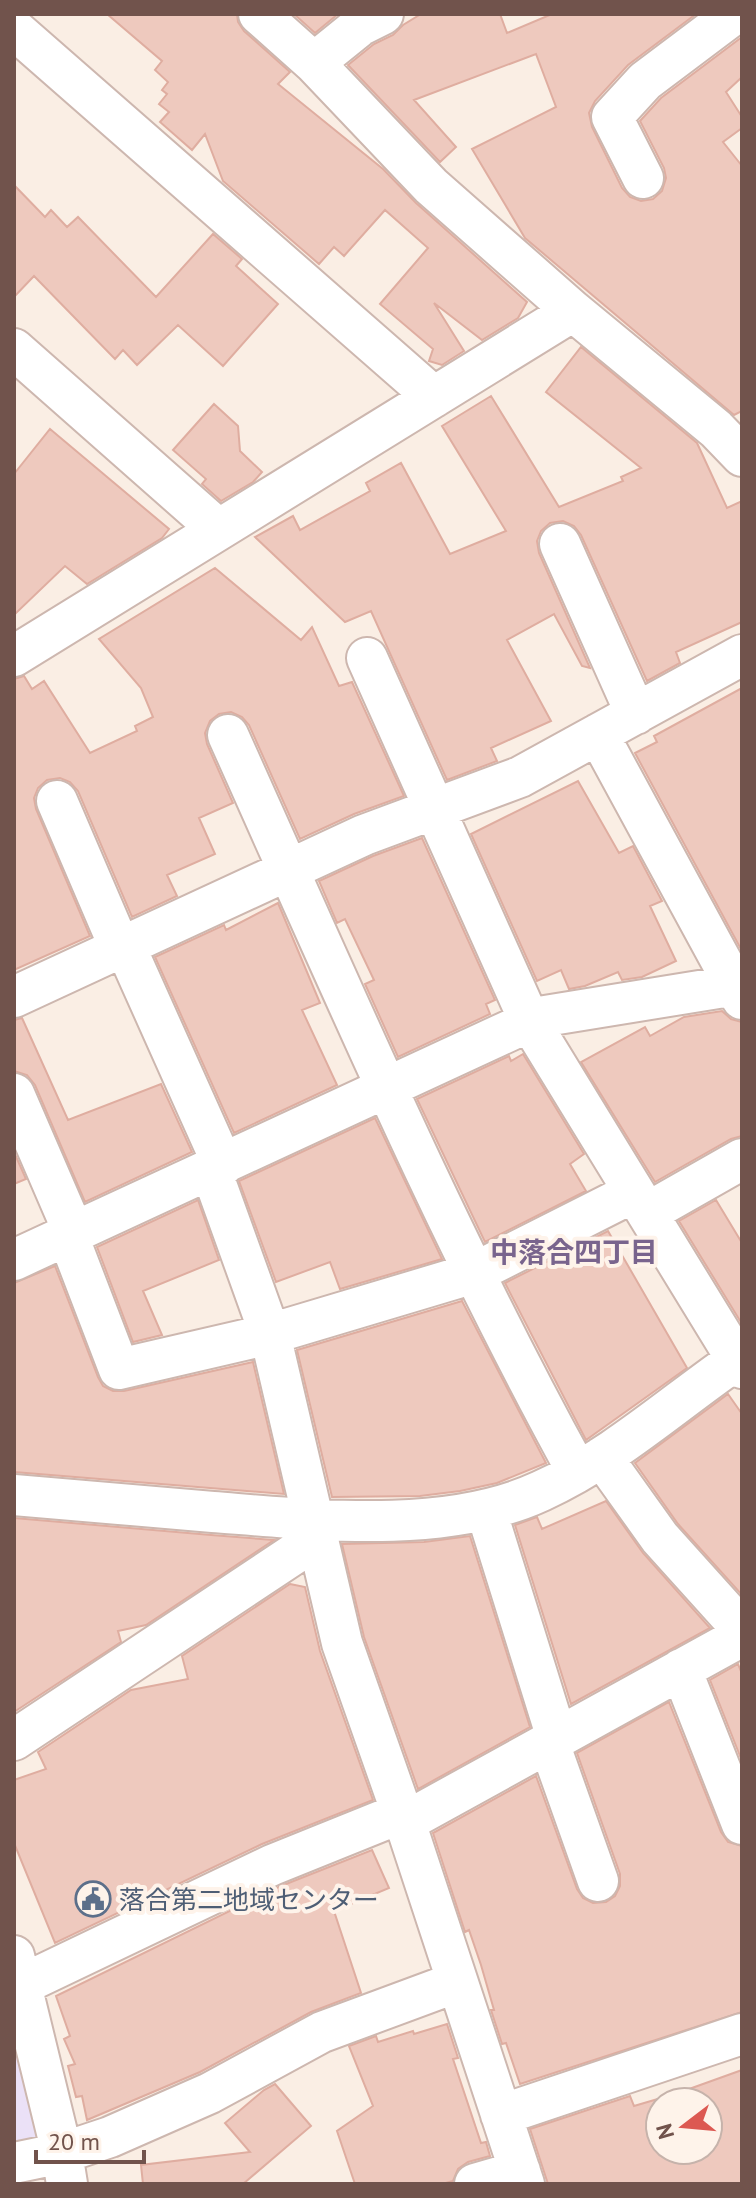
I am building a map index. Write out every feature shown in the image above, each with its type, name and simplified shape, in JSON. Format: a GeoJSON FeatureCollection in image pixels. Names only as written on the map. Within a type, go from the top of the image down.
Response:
{"type":"FeatureCollection","features":[{"type":"Feature","properties":{"kind":"street"},"geometry":{"type":"LineString","coordinates":[[259,14],[314,63],[431,186],[573,311],[716,429],[742,456]]}},
{"type":"Feature","properties":{"kind":"street"},"geometry":{"type":"LineString","coordinates":[[314,63],[361,25],[383,14]]}},
{"type":"Feature","properties":{"kind":"street"},"geometry":{"type":"LineString","coordinates":[[643,178],[612,117],[645,81],[734,14]]}},
{"type":"Feature","properties":{"kind":"street"},"geometry":{"type":"LineString","coordinates":[[14,29],[434,397]]}},
{"type":"Feature","properties":{"kind":"street"},"geometry":{"type":"LineString","coordinates":[[14,656],[573,311]]}},
{"type":"Feature","properties":{"kind":"street"},"geometry":{"type":"LineString","coordinates":[[14,349],[218,529]]}},
{"type":"Feature","properties":{"kind":"street"},"geometry":{"type":"LineString","coordinates":[[560,544],[636,714]]}},
{"type":"Feature","properties":{"kind":"street"},"geometry":{"type":"LineString","coordinates":[[14,997],[364,835],[520,777],[742,655]]}},
{"type":"Feature","properties":{"kind":"street"},"geometry":{"type":"LineString","coordinates":[[14,1495],[317,1529],[431,1519],[486,1510],[541,1491],[589,1464],[740,1361],[530,1022],[367,658]]}},
{"type":"Feature","properties":{"kind":"street"},"geometry":{"type":"LineString","coordinates":[[14,1260],[539,1017],[739,985],[598,734]]}},
{"type":"Feature","properties":{"kind":"street"},"geometry":{"type":"LineString","coordinates":[[228,735],[388,1089],[522,1372],[589,1464],[742,1629]]}},
{"type":"Feature","properties":{"kind":"street"},"geometry":{"type":"LineString","coordinates":[[57,801],[217,1167],[270,1334],[342,1643],[522,2178],[475,2184]]}},
{"type":"Feature","properties":{"kind":"street"},"geometry":{"type":"LineString","coordinates":[[14,1094],[71,1234],[119,1369],[270,1334],[474,1273],[742,1159]]}},
{"type":"Feature","properties":{"kind":"street"},"geometry":{"type":"LineString","coordinates":[[486,1510],[598,1881]]}},
{"type":"Feature","properties":{"kind":"street"},"geometry":{"type":"LineString","coordinates":[[14,1740],[317,1529]]}},
{"type":"Feature","properties":{"kind":"street"},"geometry":{"type":"LineString","coordinates":[[65,2168],[18,1971],[272,1865],[403,1818],[742,1636]]}},
{"type":"Feature","properties":{"kind":"street"},"geometry":{"type":"LineString","coordinates":[[681,1669],[742,1824]]}},
{"type":"Feature","properties":{"kind":"street"},"geometry":{"type":"LineString","coordinates":[[14,2163],[65,2168],[110,2137],[210,2093],[322,2032],[457,1982]]}},
{"type":"Feature","properties":{"kind":"street"},"geometry":{"type":"LineString","coordinates":[[501,2115],[742,2034]]}},
{"type":"Feature","properties":{"kind":"shaded area"},"geometry":{"type":"Polygon","coordinates":[[[14,1956],[62,2153],[14,2163],[14,1956]]]}},
{"type":"Feature","properties":{"kind":"building"},"geometry":{"type":"Polygon","coordinates":[[[107,14],[237,14],[244,31],[290,72],[278,84],[383,169],[416,203],[527,302],[518,318],[482,340],[434,303],[464,351],[442,365],[429,361],[433,349],[380,304],[428,248],[385,210],[344,256],[334,247],[319,264],[223,181],[205,134],[192,150],[160,122],[169,112],[159,104],[167,94],[162,90],[168,82],[155,70],[162,61],[107,14]]]}},
{"type":"Feature","properties":{"kind":"building"},"geometry":{"type":"Polygon","coordinates":[[[294,14],[338,14],[315,33],[294,14]]]}},
{"type":"Feature","properties":{"kind":"building"},"geometry":{"type":"Polygon","coordinates":[[[421,14],[500,14],[507,33],[552,14],[696,14],[628,65],[595,101],[589,113],[592,127],[622,188],[630,197],[641,201],[653,199],[662,191],[666,178],[640,121],[661,98],[742,37],[742,77],[726,92],[742,117],[742,128],[723,142],[742,166],[742,411],[734,415],[525,238],[472,149],[556,107],[536,54],[414,100],[456,147],[440,162],[348,65],[421,14]]]}},
{"type":"Feature","properties":{"kind":"building"},"geometry":{"type":"Polygon","coordinates":[[[14,185],[45,217],[51,210],[67,227],[78,217],[156,297],[213,234],[242,259],[236,266],[278,304],[223,366],[178,325],[137,365],[123,350],[115,359],[34,276],[14,297],[14,185]]]}},
{"type":"Feature","properties":{"kind":"building"},"geometry":{"type":"Polygon","coordinates":[[[581,347],[697,443],[727,508],[742,501],[742,622],[676,652],[680,663],[647,681],[581,535],[574,526],[563,521],[550,523],[541,531],[537,541],[539,553],[590,668],[582,666],[554,614],[507,640],[551,721],[491,748],[497,761],[447,780],[371,611],[345,622],[255,537],[293,516],[300,530],[370,491],[366,483],[401,463],[450,554],[506,531],[442,426],[491,396],[559,507],[623,481],[621,477],[641,468],[546,392],[581,347]]]}},
{"type":"Feature","properties":{"kind":"building"},"geometry":{"type":"Polygon","coordinates":[[[214,404],[238,426],[240,451],[262,472],[253,482],[221,501],[202,484],[206,479],[173,450],[214,404]]]}},
{"type":"Feature","properties":{"kind":"building"},"geometry":{"type":"Polygon","coordinates":[[[50,429],[169,529],[162,538],[87,584],[65,566],[14,615],[14,474],[50,429]]]}},
{"type":"Feature","properties":{"kind":"building"},"geometry":{"type":"Polygon","coordinates":[[[215,568],[301,640],[312,627],[339,686],[352,682],[404,796],[354,814],[300,839],[249,725],[231,712],[219,714],[210,721],[205,733],[233,803],[199,818],[215,854],[167,875],[177,896],[132,917],[78,791],[70,782],[60,778],[47,780],[38,788],[34,798],[36,809],[90,936],[14,970],[14,679],[24,676],[32,689],[44,681],[90,753],[137,731],[135,726],[153,717],[141,688],[99,639],[215,568]]]}},
{"type":"Feature","properties":{"kind":"building"},"geometry":{"type":"Polygon","coordinates":[[[742,688],[742,951],[635,753],[657,742],[654,736],[742,688]]]}},
{"type":"Feature","properties":{"kind":"building"},"geometry":{"type":"Polygon","coordinates":[[[578,781],[619,853],[633,846],[662,901],[650,906],[676,961],[642,977],[622,980],[618,972],[585,986],[569,989],[561,970],[537,981],[471,834],[578,781]]]}},
{"type":"Feature","properties":{"kind":"building"},"geometry":{"type":"Polygon","coordinates":[[[422,838],[495,1000],[486,1004],[490,1014],[398,1057],[365,984],[374,980],[345,919],[337,923],[319,881],[422,838]]]}},
{"type":"Feature","properties":{"kind":"building"},"geometry":{"type":"Polygon","coordinates":[[[278,903],[320,1003],[302,1010],[337,1085],[234,1133],[155,957],[224,925],[226,930],[278,903]]]}},
{"type":"Feature","properties":{"kind":"building"},"geometry":{"type":"Polygon","coordinates":[[[722,1011],[731,1019],[742,1022],[742,1136],[731,1139],[655,1182],[581,1062],[645,1027],[650,1036],[684,1017],[722,1011]]]}},
{"type":"Feature","properties":{"kind":"building"},"geometry":{"type":"Polygon","coordinates":[[[22,1018],[68,1120],[161,1084],[192,1152],[85,1202],[35,1085],[27,1075],[14,1071],[14,1020],[22,1018]]]}},
{"type":"Feature","properties":{"kind":"building"},"geometry":{"type":"Polygon","coordinates":[[[523,1054],[584,1154],[570,1164],[586,1191],[485,1242],[417,1099],[509,1056],[511,1061],[523,1054]]]}},
{"type":"Feature","properties":{"kind":"building"},"geometry":{"type":"Polygon","coordinates":[[[375,1118],[442,1259],[340,1289],[330,1262],[276,1282],[239,1181],[375,1118]]]}},
{"type":"Feature","properties":{"kind":"building"},"geometry":{"type":"Polygon","coordinates":[[[14,1152],[26,1179],[14,1184],[14,1152]]]}},
{"type":"Feature","properties":{"kind":"building"},"geometry":{"type":"Polygon","coordinates":[[[198,1200],[219,1260],[143,1291],[162,1335],[133,1342],[97,1247],[198,1200]]]}},
{"type":"Feature","properties":{"kind":"building"},"geometry":{"type":"Polygon","coordinates":[[[716,1200],[742,1243],[742,1324],[679,1221],[716,1200]]]}},
{"type":"Feature","properties":{"kind":"building"},"geometry":{"type":"Polygon","coordinates":[[[608,1231],[687,1368],[586,1440],[505,1283],[608,1231]]]}},
{"type":"Feature","properties":{"kind":"building"},"geometry":{"type":"Polygon","coordinates":[[[55,1266],[98,1377],[103,1386],[113,1391],[253,1362],[284,1494],[14,1472],[14,1283],[55,1266]]]}},
{"type":"Feature","properties":{"kind":"building"},"geometry":{"type":"Polygon","coordinates":[[[462,1301],[546,1463],[497,1483],[460,1491],[420,1496],[332,1497],[297,1350],[462,1301]]]}},
{"type":"Feature","properties":{"kind":"building"},"geometry":{"type":"Polygon","coordinates":[[[728,1394],[742,1414],[742,1595],[678,1524],[635,1463],[728,1394]]]}},
{"type":"Feature","properties":{"kind":"building"},"geometry":{"type":"Polygon","coordinates":[[[606,1501],[643,1553],[710,1628],[571,1704],[515,1525],[537,1517],[542,1529],[606,1501]]]}},
{"type":"Feature","properties":{"kind":"building"},"geometry":{"type":"Polygon","coordinates":[[[14,1518],[274,1540],[146,1625],[118,1631],[121,1642],[14,1712],[14,1518]]]}},
{"type":"Feature","properties":{"kind":"building"},"geometry":{"type":"Polygon","coordinates":[[[470,1536],[530,1727],[418,1789],[364,1637],[342,1544],[424,1542],[470,1536]]]}},
{"type":"Feature","properties":{"kind":"building"},"geometry":{"type":"Polygon","coordinates":[[[290,1584],[305,1587],[320,1651],[373,1800],[262,1844],[55,1943],[14,1843],[14,1780],[46,1769],[38,1752],[131,1690],[188,1679],[182,1656],[290,1584]]]}},
{"type":"Feature","properties":{"kind":"building"},"geometry":{"type":"Polygon","coordinates":[[[738,1664],[742,1674],[742,1761],[710,1680],[738,1664]]]}},
{"type":"Feature","properties":{"kind":"building"},"geometry":{"type":"Polygon","coordinates":[[[669,1702],[721,1832],[728,1842],[742,1846],[742,2012],[520,2084],[506,2043],[502,2044],[481,1965],[469,1930],[465,1932],[433,1833],[536,1776],[577,1889],[583,1898],[593,1903],[606,1902],[615,1896],[620,1886],[620,1874],[577,1753],[669,1702]]]}},
{"type":"Feature","properties":{"kind":"building"},"geometry":{"type":"Polygon","coordinates":[[[372,1850],[389,1888],[334,1911],[361,1993],[311,2012],[200,2072],[87,2120],[82,2096],[76,2097],[68,2066],[75,2064],[64,2039],[70,2036],[56,1996],[281,1886],[372,1850]]]}},
{"type":"Feature","properties":{"kind":"building"},"geometry":{"type":"Polygon","coordinates":[[[447,2024],[458,2058],[453,2059],[481,2143],[486,2142],[490,2156],[468,2162],[458,2169],[453,2181],[442,2184],[355,2184],[337,2131],[373,2106],[349,2046],[376,2036],[378,2042],[447,2024]]]}},
{"type":"Feature","properties":{"kind":"building"},"geometry":{"type":"Polygon","coordinates":[[[742,2070],[742,2184],[548,2184],[530,2129],[630,2096],[634,2106],[644,2103],[644,2166],[724,2166],[724,2086],[697,2086],[742,2070]]]}},
{"type":"Feature","properties":{"kind":"building"},"geometry":{"type":"Polygon","coordinates":[[[275,2084],[311,2126],[243,2184],[143,2184],[141,2165],[250,2152],[225,2123],[275,2084]]]}},
{"type":"Feature","properties":{"kind":"place","name":"落合第二地域センター"},"geometry":{"type":"Point","coordinates":[93,1899]}},
{"type":"Feature","properties":{"kind":"district","name":"中落合四丁目"},"geometry":{"type":"Point","coordinates":[574,1251]}}]}
